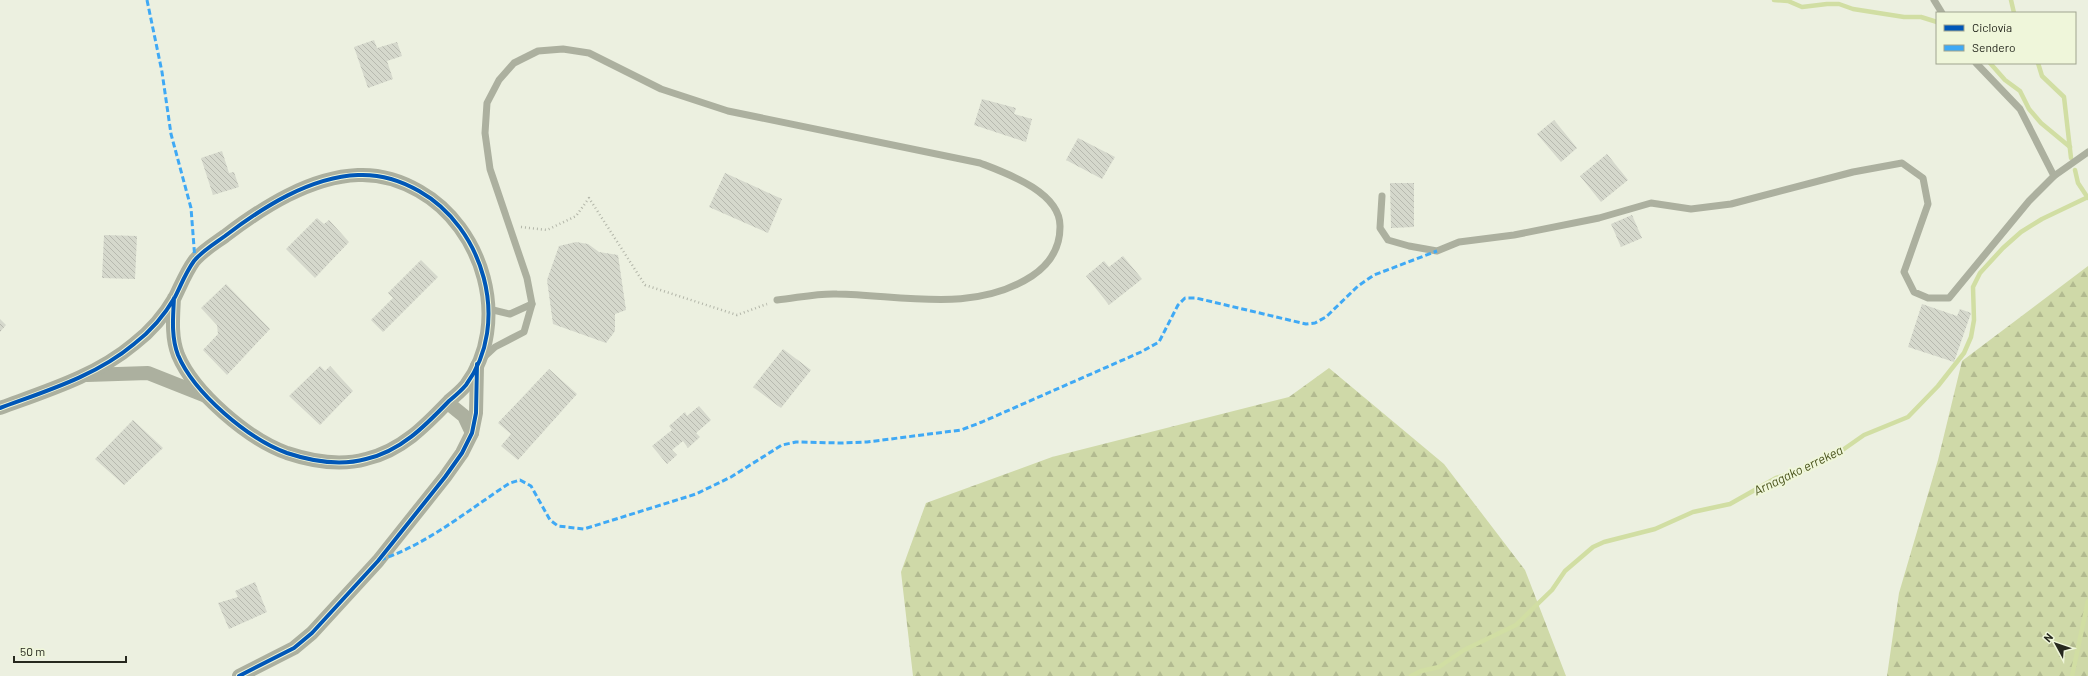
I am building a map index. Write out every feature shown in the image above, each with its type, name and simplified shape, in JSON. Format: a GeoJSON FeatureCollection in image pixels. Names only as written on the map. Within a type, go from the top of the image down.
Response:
{"type":"FeatureCollection","features":[{"type":"Feature","properties":{"kind":"street"},"geometry":{"type":"LineString","coordinates":[[0,408],[87,375],[138,341],[156,326],[174,298],[195,260],[243,222],[290,195],[316,183],[336,177],[361,175],[396,180],[427,196],[456,221],[467,237],[480,266],[489,308],[484,346],[466,385],[408,440],[394,449],[365,460],[347,462],[316,460],[286,453],[263,441],[233,420],[208,397],[188,374],[177,353],[172,328],[174,298]]}},
{"type":"Feature","properties":{"kind":"street"},"geometry":{"type":"LineString","coordinates":[[239,676],[294,648],[312,633],[378,560],[440,483],[462,453],[472,433],[476,413],[478,378],[477,363]]}},
{"type":"Feature","properties":{"kind":"street"},"geometry":{"type":"LineString","coordinates":[[87,375],[148,373],[208,397]]}},
{"type":"Feature","properties":{"kind":"street"},"geometry":{"type":"LineString","coordinates":[[448,403],[464,416],[472,433]]}},
{"type":"Feature","properties":{"kind":"lane"},"geometry":{"type":"LineString","coordinates":[[1934,0],[1941,12]]}},
{"type":"Feature","properties":{"kind":"lane"},"geometry":{"type":"LineString","coordinates":[[477,363],[495,347],[524,332],[532,304],[527,278],[490,169],[485,133],[487,103],[499,80],[514,63],[538,51],[563,49],[589,53],[661,88],[728,111],[980,163],[1012,175],[1034,188],[1056,208],[1060,225],[1058,248],[1041,270],[1020,284],[988,296],[952,300],[835,294],[777,300]]}},
{"type":"Feature","properties":{"kind":"lane"},"geometry":{"type":"LineString","coordinates":[[1977,64],[2020,109],[2054,176]]}},
{"type":"Feature","properties":{"kind":"lane"},"geometry":{"type":"LineString","coordinates":[[1382,196],[1380,228],[1388,240],[1409,246],[1437,251],[1459,242],[1514,235],[1599,218],[1651,203],[1691,209],[1731,204],[1853,172],[1902,163],[1923,178],[1928,204],[1904,272],[1914,292],[1928,298],[1950,298],[2029,202],[2054,176],[2088,152]]}},
{"type":"Feature","properties":{"kind":"lane"},"geometry":{"type":"LineString","coordinates":[[489,308],[510,314],[532,304]]}},
{"type":"Feature","properties":{"kind":"path"},"geometry":{"type":"LineString","coordinates":[[508,221],[527,229],[547,230],[576,216],[589,198],[645,286],[737,315],[777,300]]}},
{"type":"Feature","properties":{"kind":"green space"},"geometry":{"type":"Polygon","coordinates":[[[2088,266],[2088,676],[1887,676],[1899,593],[1938,460],[1962,361],[2088,266]]]}},
{"type":"Feature","properties":{"kind":"green space"},"geometry":{"type":"Polygon","coordinates":[[[1329,368],[1444,464],[1525,570],[1566,676],[913,676],[901,572],[926,503],[1052,457],[1289,397],[1329,368]]]}},
{"type":"Feature","properties":{"kind":"building"},"geometry":{"type":"Polygon","coordinates":[[[374,40],[377,48],[397,42],[402,56],[387,61],[393,79],[368,88],[354,47],[374,40]]]}},
{"type":"Feature","properties":{"kind":"building"},"geometry":{"type":"Polygon","coordinates":[[[982,99],[1016,108],[1014,114],[1032,119],[1026,142],[974,125],[982,99]]]}},
{"type":"Feature","properties":{"kind":"building"},"geometry":{"type":"Polygon","coordinates":[[[1554,120],[1577,148],[1561,162],[1537,134],[1554,120]]]}},
{"type":"Feature","properties":{"kind":"building"},"geometry":{"type":"Polygon","coordinates":[[[1078,138],[1115,157],[1102,179],[1066,160],[1078,138]]]}},
{"type":"Feature","properties":{"kind":"building"},"geometry":{"type":"Polygon","coordinates":[[[222,151],[229,173],[234,172],[239,187],[213,195],[201,158],[222,151]]]}},
{"type":"Feature","properties":{"kind":"building"},"geometry":{"type":"Polygon","coordinates":[[[1607,154],[1628,180],[1601,202],[1580,176],[1607,154]]]}},
{"type":"Feature","properties":{"kind":"building"},"geometry":{"type":"Polygon","coordinates":[[[725,173],[782,199],[768,233],[709,207],[725,173]]]}},
{"type":"Feature","properties":{"kind":"building"},"geometry":{"type":"Polygon","coordinates":[[[1390,183],[1414,183],[1414,227],[1391,228],[1390,183]]]}},
{"type":"Feature","properties":{"kind":"building"},"geometry":{"type":"Polygon","coordinates":[[[1632,215],[1642,238],[1621,247],[1611,224],[1632,215]]]}},
{"type":"Feature","properties":{"kind":"building"},"geometry":{"type":"Polygon","coordinates":[[[317,218],[324,224],[329,220],[349,242],[315,278],[286,249],[317,218]]]}},
{"type":"Feature","properties":{"kind":"building"},"geometry":{"type":"Polygon","coordinates":[[[104,235],[137,236],[135,279],[102,278],[104,235]]]}},
{"type":"Feature","properties":{"kind":"building"},"geometry":{"type":"Polygon","coordinates":[[[576,242],[588,244],[599,252],[618,255],[626,310],[615,314],[615,331],[606,343],[553,324],[547,280],[559,246],[576,242]]]}},
{"type":"Feature","properties":{"kind":"building"},"geometry":{"type":"Polygon","coordinates":[[[1123,256],[1142,279],[1109,305],[1086,276],[1104,261],[1109,267],[1123,256]]]}},
{"type":"Feature","properties":{"kind":"building"},"geometry":{"type":"Polygon","coordinates":[[[421,260],[438,277],[383,332],[371,320],[393,298],[388,293],[421,260]]]}},
{"type":"Feature","properties":{"kind":"building"},"geometry":{"type":"Polygon","coordinates":[[[226,284],[270,329],[227,375],[203,350],[218,334],[217,325],[201,308],[226,284]]]}},
{"type":"Feature","properties":{"kind":"building"},"geometry":{"type":"Polygon","coordinates":[[[1922,304],[1957,316],[1960,309],[1971,313],[1954,362],[1908,347],[1922,304]]]}},
{"type":"Feature","properties":{"kind":"building"},"geometry":{"type":"Polygon","coordinates":[[[0,319],[6,325],[0,332],[0,319]]]}},
{"type":"Feature","properties":{"kind":"building"},"geometry":{"type":"Polygon","coordinates":[[[783,349],[811,370],[781,408],[753,387],[783,349]]]}},
{"type":"Feature","properties":{"kind":"building"},"geometry":{"type":"Polygon","coordinates":[[[320,366],[325,371],[330,366],[353,391],[320,425],[289,396],[320,366]]]}},
{"type":"Feature","properties":{"kind":"building"},"geometry":{"type":"Polygon","coordinates":[[[549,369],[577,394],[518,460],[501,446],[511,434],[498,423],[549,369]]]}},
{"type":"Feature","properties":{"kind":"building"},"geometry":{"type":"Polygon","coordinates":[[[699,406],[711,420],[696,433],[700,437],[688,448],[683,441],[672,450],[677,455],[667,464],[652,446],[672,430],[669,426],[685,412],[687,416],[699,406]]]}},
{"type":"Feature","properties":{"kind":"building"},"geometry":{"type":"Polygon","coordinates":[[[133,420],[163,448],[124,485],[95,459],[133,420]]]}},
{"type":"Feature","properties":{"kind":"building"},"geometry":{"type":"Polygon","coordinates":[[[255,582],[267,612],[229,629],[218,603],[238,597],[235,591],[255,582]]]}},
{"type":"Feature","properties":{"kind":"waterway"},"geometry":{"type":"LineString","coordinates":[[1774,0],[1788,1],[1802,7],[1839,4],[1853,9],[1904,17],[1921,17],[1936,22]]}},
{"type":"Feature","properties":{"kind":"waterway"},"geometry":{"type":"LineString","coordinates":[[2011,0],[2014,12]]}},
{"type":"Feature","properties":{"kind":"waterway"},"geometry":{"type":"LineString","coordinates":[[1991,64],[2005,80],[2020,91],[2029,109],[2041,123],[2070,147]]}},
{"type":"Feature","properties":{"kind":"waterway"},"geometry":{"type":"LineString","coordinates":[[2038,64],[2042,76],[2064,97],[2071,158]]}},
{"type":"Feature","properties":{"kind":"waterway"},"geometry":{"type":"LineString","coordinates":[[2075,170],[2078,183],[2088,198]]}},
{"type":"Feature","properties":{"kind":"waterway","name":"Arnagako errekea"},"geometry":{"type":"LineString","coordinates":[[1411,676],[1421,671],[1439,667],[1464,650],[1516,625],[1552,590],[1565,571],[1593,547],[1604,542],[1655,529],[1693,512],[1730,504],[1776,478],[1801,471],[1844,449],[1864,435],[1908,417],[1938,386],[1964,353],[1971,337],[1974,320],[1973,287],[1980,273],[2003,248],[2021,232],[2042,219],[2088,197]]}},
{"type":"Feature","properties":{"kind":"waterway"},"geometry":{"type":"LineString","coordinates":[[2072,676],[2088,601]]}},
{"type":"Feature","properties":{"kind":"marked path"},"geometry":{"type":"LineString","coordinates":[[147,0],[162,72],[171,134],[191,208],[195,260]]}},
{"type":"Feature","properties":{"kind":"marked path"},"geometry":{"type":"LineString","coordinates":[[380,560],[398,553],[431,536],[510,483],[520,480],[531,486],[550,520],[558,526],[584,529],[696,494],[731,477],[782,445],[796,442],[867,442],[961,430],[1141,352],[1159,342],[1178,305],[1185,298],[1196,298],[1306,324],[1315,323],[1326,317],[1358,286],[1374,275],[1437,251]]}},
{"type":"Feature","properties":{"kind":"cycle path"},"geometry":{"type":"LineString","coordinates":[[0,408],[70,382],[104,365],[119,355],[146,334],[162,317],[171,304],[175,297],[191,265],[204,251],[271,204],[288,195],[322,181],[340,177],[366,175],[390,178],[419,191],[441,207],[460,228],[474,252],[484,278],[488,305],[487,333],[480,360],[466,385],[412,436],[390,450],[366,459],[346,462],[326,462],[296,456],[272,446],[240,426],[209,399],[186,370],[178,355],[173,334],[173,312],[174,305],[174,298]]}},
{"type":"Feature","properties":{"kind":"cycle path"},"geometry":{"type":"LineString","coordinates":[[239,676],[294,648],[312,633],[378,561],[445,477],[462,453],[472,433],[476,413],[477,364]]}}]}
